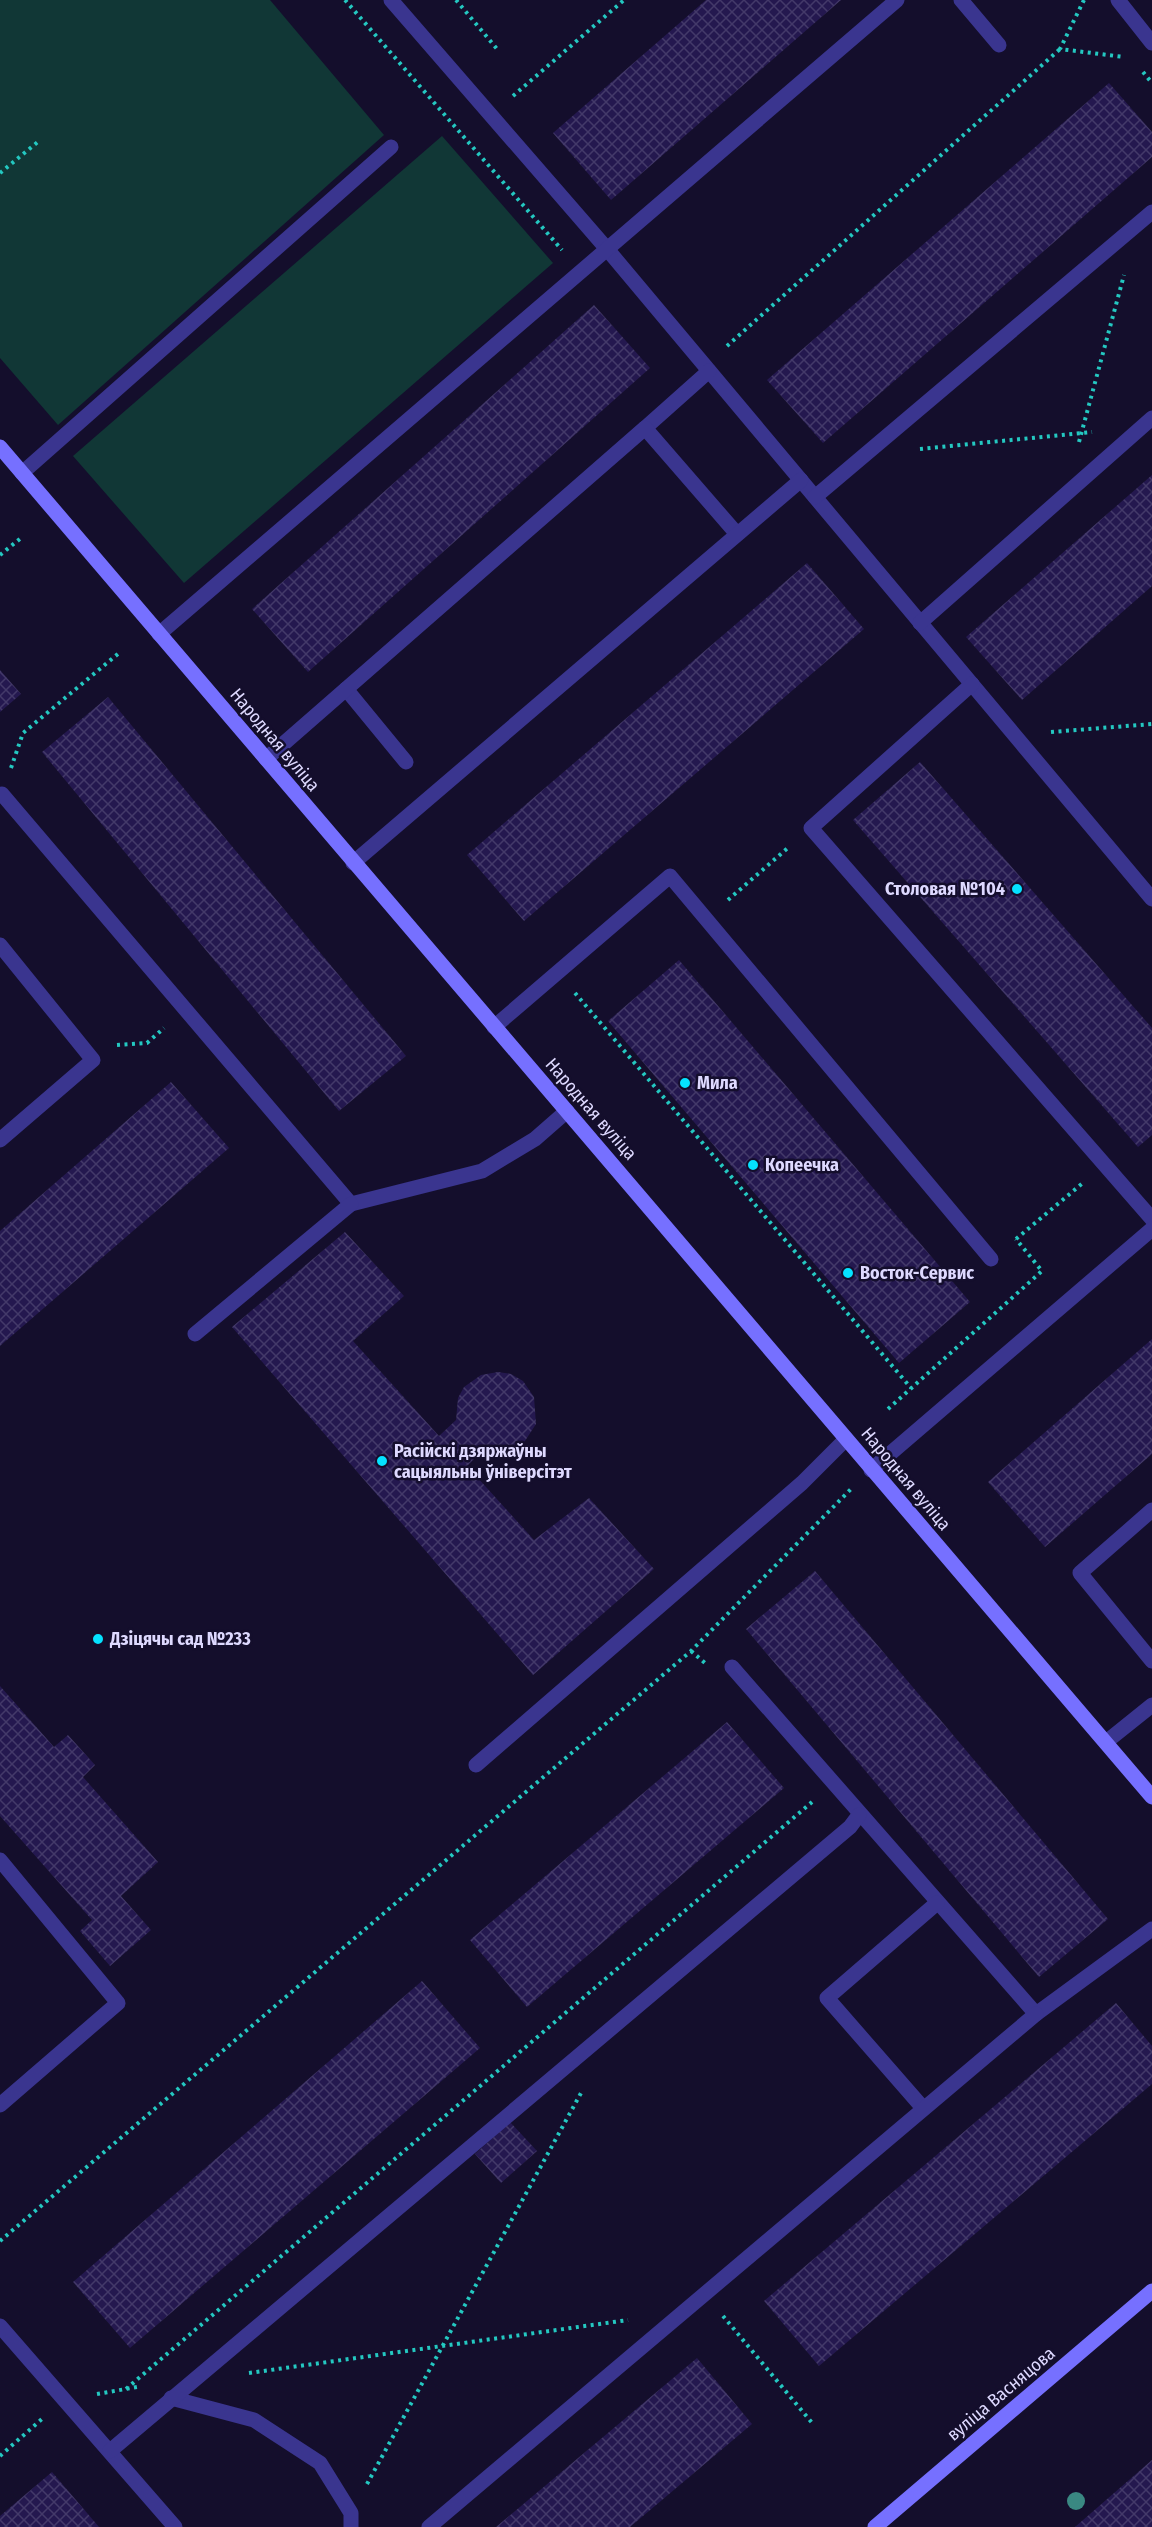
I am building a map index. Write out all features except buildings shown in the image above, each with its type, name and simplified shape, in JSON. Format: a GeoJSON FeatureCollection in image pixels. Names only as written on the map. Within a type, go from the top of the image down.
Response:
{"type":"FeatureCollection","features":[{"type":"Feature","properties":{"kind":"street"},"geometry":{"type":"LineString","coordinates":[[391,0],[607,249],[1152,899]]}},
{"type":"Feature","properties":{"kind":"street"},"geometry":{"type":"LineString","coordinates":[[159,634],[897,0]]}},
{"type":"Feature","properties":{"kind":"street"},"geometry":{"type":"LineString","coordinates":[[961,0],[999,45]]}},
{"type":"Feature","properties":{"kind":"street"},"geometry":{"type":"LineString","coordinates":[[1118,0],[1152,43]]}},
{"type":"Feature","properties":{"kind":"street"},"geometry":{"type":"LineString","coordinates":[[22,472],[391,147]]}},
{"type":"Feature","properties":{"kind":"street"},"geometry":{"type":"LineString","coordinates":[[815,497],[1152,212]]}},
{"type":"Feature","properties":{"kind":"street"},"geometry":{"type":"LineString","coordinates":[[266,759],[710,371]]}},
{"type":"Feature","properties":{"kind":"street"},"geometry":{"type":"LineString","coordinates":[[920,623],[1152,418]]}},
{"type":"Feature","properties":{"kind":"street"},"geometry":{"type":"LineString","coordinates":[[645,428],[737,534]]}},
{"type":"Feature","properties":{"kind":"street","name":"Народная вуліца"},"geometry":{"type":"LineString","coordinates":[[0,447],[1152,1797]]}},
{"type":"Feature","properties":{"kind":"street"},"geometry":{"type":"LineString","coordinates":[[354,862],[801,480]]}},
{"type":"Feature","properties":{"kind":"street"},"geometry":{"type":"LineString","coordinates":[[972,684],[811,828],[1152,1219]]}},
{"type":"Feature","properties":{"kind":"street"},"geometry":{"type":"LineString","coordinates":[[346,689],[406,762]]}},
{"type":"Feature","properties":{"kind":"street"},"geometry":{"type":"LineString","coordinates":[[1,795],[351,1204]]}},
{"type":"Feature","properties":{"kind":"street"},"geometry":{"type":"LineString","coordinates":[[494,1027],[559,974],[670,876],[991,1259]]}},
{"type":"Feature","properties":{"kind":"street"},"geometry":{"type":"LineString","coordinates":[[0,945],[93,1060],[0,1140]]}},
{"type":"Feature","properties":{"kind":"street"},"geometry":{"type":"LineString","coordinates":[[195,1334],[351,1204],[482,1171],[535,1139],[567,1110]]}},
{"type":"Feature","properties":{"kind":"street"},"geometry":{"type":"LineString","coordinates":[[872,1470],[1152,1229]]}},
{"type":"Feature","properties":{"kind":"street"},"geometry":{"type":"LineString","coordinates":[[476,1765],[802,1483],[846,1439]]}},
{"type":"Feature","properties":{"kind":"street"},"geometry":{"type":"LineString","coordinates":[[1152,1510],[1080,1573],[1152,1660]]}},
{"type":"Feature","properties":{"kind":"street"},"geometry":{"type":"LineString","coordinates":[[732,1667],[1036,2014]]}},
{"type":"Feature","properties":{"kind":"street"},"geometry":{"type":"LineString","coordinates":[[1106,1742],[1152,1705]]}},
{"type":"Feature","properties":{"kind":"street"},"geometry":{"type":"LineString","coordinates":[[110,2451],[841,1834],[860,1815]]}},
{"type":"Feature","properties":{"kind":"street"},"geometry":{"type":"LineString","coordinates":[[0,1860],[118,2003],[0,2105]]}},
{"type":"Feature","properties":{"kind":"street"},"geometry":{"type":"LineString","coordinates":[[923,2108],[827,1998],[937,1903]]}},
{"type":"Feature","properties":{"kind":"street"},"geometry":{"type":"LineString","coordinates":[[429,2527],[1036,2014],[1152,1929]]}},
{"type":"Feature","properties":{"kind":"street","name":"вуліца Васняцова"},"geometry":{"type":"LineString","coordinates":[[875,2527],[1152,2291]]}},
{"type":"Feature","properties":{"kind":"street"},"geometry":{"type":"LineString","coordinates":[[0,2326],[175,2527]]}},
{"type":"Feature","properties":{"kind":"street"},"geometry":{"type":"LineString","coordinates":[[171,2398],[254,2420],[320,2463],[351,2520]]}},
{"type":"Feature","properties":{"kind":"path"},"geometry":{"type":"LineString","coordinates":[[345,0],[580,271]]}},
{"type":"Feature","properties":{"kind":"path"},"geometry":{"type":"LineString","coordinates":[[456,0],[497,49]]}},
{"type":"Feature","properties":{"kind":"path"},"geometry":{"type":"LineString","coordinates":[[465,138],[624,0]]}},
{"type":"Feature","properties":{"kind":"path"},"geometry":{"type":"LineString","coordinates":[[710,371],[725,348],[1060,49],[1084,0]]}},
{"type":"Feature","properties":{"kind":"path"},"geometry":{"type":"LineString","coordinates":[[1060,49],[1131,57]]}},
{"type":"Feature","properties":{"kind":"path"},"geometry":{"type":"LineString","coordinates":[[0,173],[39,141]]}},
{"type":"Feature","properties":{"kind":"path"},"geometry":{"type":"LineString","coordinates":[[1079,443],[1137,226]]}},
{"type":"Feature","properties":{"kind":"path"},"geometry":{"type":"LineString","coordinates":[[867,454],[1082,432],[1137,431]]}},
{"type":"Feature","properties":{"kind":"path"},"geometry":{"type":"LineString","coordinates":[[0,555],[21,538]]}},
{"type":"Feature","properties":{"kind":"path"},"geometry":{"type":"LineString","coordinates":[[1,795],[23,733],[119,652]]}},
{"type":"Feature","properties":{"kind":"path"},"geometry":{"type":"LineString","coordinates":[[1014,735],[1152,724]]}},
{"type":"Feature","properties":{"kind":"path"},"geometry":{"type":"LineString","coordinates":[[707,918],[811,828]]}},
{"type":"Feature","properties":{"kind":"path"},"geometry":{"type":"LineString","coordinates":[[559,974],[911,1388]]}},
{"type":"Feature","properties":{"kind":"path"},"geometry":{"type":"LineString","coordinates":[[991,1259],[1085,1181]]}},
{"type":"Feature","properties":{"kind":"path"},"geometry":{"type":"LineString","coordinates":[[888,1409],[1042,1271],[1016,1239]]}},
{"type":"Feature","properties":{"kind":"path"},"geometry":{"type":"LineString","coordinates":[[0,2241],[691,1651],[826,1512],[872,1470]]}},
{"type":"Feature","properties":{"kind":"path"},"geometry":{"type":"LineString","coordinates":[[126,2389],[813,1802]]}},
{"type":"Feature","properties":{"kind":"path"},"geometry":{"type":"LineString","coordinates":[[351,2520],[443,2346],[584,2089]]}},
{"type":"Feature","properties":{"kind":"path"},"geometry":{"type":"LineString","coordinates":[[0,2456],[64,2400],[126,2389],[717,2308],[813,2424]]}},
{"type":"Feature","properties":{"kind":"green space"},"geometry":{"type":"Polygon","coordinates":[[[0,0],[270,0],[384,135],[58,425],[0,358],[0,0]]]}},
{"type":"Feature","properties":{"kind":"green space"},"geometry":{"type":"Polygon","coordinates":[[[442,136],[553,263],[184,583],[73,456],[442,136]]]}},
{"type":"Feature","properties":{"kind":"place","name":"Столовая №104"},"geometry":{"type":"Point","coordinates":[1017,889]}},
{"type":"Feature","properties":{"kind":"place","name":"Мила"},"geometry":{"type":"Point","coordinates":[685,1083]}},
{"type":"Feature","properties":{"kind":"place","name":"Копеечка"},"geometry":{"type":"Point","coordinates":[753,1165]}},
{"type":"Feature","properties":{"kind":"place","name":"Восток-Сервис"},"geometry":{"type":"Point","coordinates":[848,1273]}},
{"type":"Feature","properties":{"kind":"place","name":"Расійскі дзяржаўны сацыяльны ўніверсітэт"},"geometry":{"type":"Point","coordinates":[382,1461]}},
{"type":"Feature","properties":{"kind":"place","name":"Дзіцячы сад №233"},"geometry":{"type":"Point","coordinates":[98,1639]}}]}
